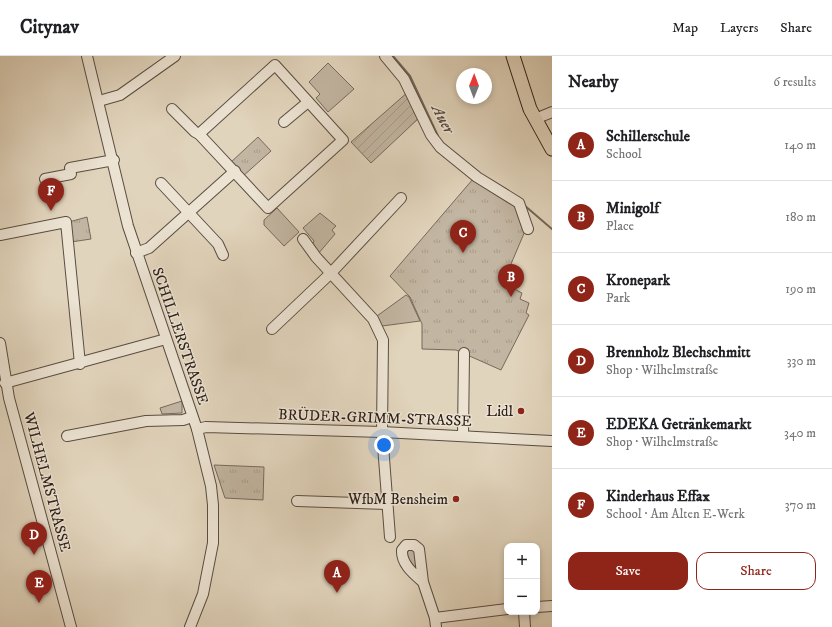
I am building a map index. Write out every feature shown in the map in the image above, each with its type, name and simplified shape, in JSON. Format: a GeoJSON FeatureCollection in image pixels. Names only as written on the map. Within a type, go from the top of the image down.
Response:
{"type":"FeatureCollection","features":[{"type":"Feature","properties":{"kind":"main road"},"geometry":{"type":"LineString","coordinates":[[513,56],[524,92],[535,119],[552,149]]}},
{"type":"Feature","properties":{"kind":"street","name":"SCHILLERSTRASSE"},"geometry":{"type":"LineString","coordinates":[[87,56],[114,160],[128,226],[197,429],[211,486],[213,505],[213,543],[203,594],[190,627]]}},
{"type":"Feature","properties":{"kind":"street"},"geometry":{"type":"LineString","coordinates":[[99,100],[120,95],[175,56]]}},
{"type":"Feature","properties":{"kind":"street"},"geometry":{"type":"LineString","coordinates":[[385,56],[404,79],[431,135],[437,144],[458,163],[519,203],[528,229]]}},
{"type":"Feature","properties":{"kind":"street"},"geometry":{"type":"LineString","coordinates":[[172,109],[235,171],[268,208],[344,140],[275,65],[199,134]]}},
{"type":"Feature","properties":{"kind":"street"},"geometry":{"type":"LineString","coordinates":[[284,122],[308,102]]}},
{"type":"Feature","properties":{"kind":"street"},"geometry":{"type":"LineString","coordinates":[[535,119],[552,112]]}},
{"type":"Feature","properties":{"kind":"street"},"geometry":{"type":"LineString","coordinates":[[45,179],[71,174],[70,168],[114,160]]}},
{"type":"Feature","properties":{"kind":"street"},"geometry":{"type":"LineString","coordinates":[[136,253],[149,248],[235,171]]}},
{"type":"Feature","properties":{"kind":"street"},"geometry":{"type":"LineString","coordinates":[[160,183],[218,244],[223,254]]}},
{"type":"Feature","properties":{"kind":"street"},"geometry":{"type":"LineString","coordinates":[[272,329],[331,273],[401,198]]}},
{"type":"Feature","properties":{"kind":"street"},"geometry":{"type":"LineString","coordinates":[[0,235],[66,222],[80,364]]}},
{"type":"Feature","properties":{"kind":"street"},"geometry":{"type":"LineString","coordinates":[[303,239],[316,257],[373,319],[381,333],[383,348],[382,432],[390,537]]}},
{"type":"Feature","properties":{"kind":"street"},"geometry":{"type":"LineString","coordinates":[[5,383],[80,364],[166,339]]}},
{"type":"Feature","properties":{"kind":"street","name":"WILHELMSTRASSE"},"geometry":{"type":"LineString","coordinates":[[0,343],[5,383],[71,627]]}},
{"type":"Feature","properties":{"kind":"street"},"geometry":{"type":"LineString","coordinates":[[463,436],[464,354]]}},
{"type":"Feature","properties":{"kind":"street"},"geometry":{"type":"LineString","coordinates":[[66,436],[146,421],[183,420],[192,417]]}},
{"type":"Feature","properties":{"kind":"street","name":"BRÜDER-GRIMM-STRASSE"},"geometry":{"type":"LineString","coordinates":[[197,429],[206,427],[382,432],[552,441]]}},
{"type":"Feature","properties":{"kind":"street"},"geometry":{"type":"LineString","coordinates":[[297,501],[387,504]]}},
{"type":"Feature","properties":{"kind":"street"},"geometry":{"type":"LineString","coordinates":[[423,582],[435,622],[504,610]]}},
{"type":"Feature","properties":{"kind":"street"},"geometry":{"type":"LineString","coordinates":[[540,607],[552,606]]}},
{"type":"Feature","properties":{"kind":"street"},"geometry":{"type":"LineString","coordinates":[[524,615],[525,627]]}},
{"type":"Feature","properties":{"kind":"green space"},"geometry":{"type":"Polygon","coordinates":[[[328,63],[354,89],[328,112],[316,98],[320,94],[309,82],[328,63]]]}},
{"type":"Feature","properties":{"kind":"green space"},"geometry":{"type":"Polygon","coordinates":[[[409,91],[420,117],[371,163],[351,142],[409,91]]]}},
{"type":"Feature","properties":{"kind":"green space"},"geometry":{"type":"Polygon","coordinates":[[[258,137],[271,151],[242,177],[230,163],[258,137]]]}},
{"type":"Feature","properties":{"kind":"green space"},"geometry":{"type":"Polygon","coordinates":[[[473,179],[517,203],[525,231],[503,283],[522,293],[520,299],[529,303],[526,313],[529,315],[501,370],[456,350],[422,349],[422,324],[410,297],[390,276],[473,179]]]}},
{"type":"Feature","properties":{"kind":"green space"},"geometry":{"type":"Polygon","coordinates":[[[277,208],[299,232],[284,246],[264,225],[264,220],[277,208]]]}},
{"type":"Feature","properties":{"kind":"green space"},"geometry":{"type":"Polygon","coordinates":[[[320,213],[336,226],[332,230],[335,234],[318,254],[312,246],[314,241],[303,228],[320,213]]]}},
{"type":"Feature","properties":{"kind":"green space"},"geometry":{"type":"Polygon","coordinates":[[[87,217],[91,239],[71,242],[69,222],[87,217]]]}},
{"type":"Feature","properties":{"kind":"green space"},"geometry":{"type":"Polygon","coordinates":[[[406,295],[409,297],[420,321],[382,326],[377,316],[406,295]]]}},
{"type":"Feature","properties":{"kind":"green space"},"geometry":{"type":"Polygon","coordinates":[[[182,401],[182,413],[162,414],[160,408],[182,401]]]}},
{"type":"Feature","properties":{"kind":"green space"},"geometry":{"type":"Polygon","coordinates":[[[214,465],[264,467],[263,500],[225,498],[214,465]]]}},
{"type":"Feature","properties":{"kind":"green space"},"geometry":{"type":"Polygon","coordinates":[[[408,550],[414,550],[417,569],[414,568],[407,556],[408,550]]]}},
{"type":"Feature","properties":{"kind":"waterway","name":"Auer"},"geometry":{"type":"LineString","coordinates":[[393,56],[410,76],[438,136]]}},
{"type":"Feature","properties":{"kind":"waterway","name":"Auer"},"geometry":{"type":"LineString","coordinates":[[524,205],[552,229]]}},
{"type":"Feature","properties":{"kind":"place","name":"Kinderhaus Effax"},"geometry":{"type":"Point","coordinates":[51,211]}},
{"type":"Feature","properties":{"kind":"place","name":"Kronepark"},"geometry":{"type":"Point","coordinates":[463,253]}},
{"type":"Feature","properties":{"kind":"place","name":"Minigolf"},"geometry":{"type":"Point","coordinates":[511,297]}},
{"type":"Feature","properties":{"kind":"place","name":"Lidl"},"geometry":{"type":"Point","coordinates":[521,411]}},
{"type":"Feature","properties":{"kind":"place","name":"WfbM Bensheim"},"geometry":{"type":"Point","coordinates":[456,499]}},
{"type":"Feature","properties":{"kind":"place","name":"Brennholz Blechschmitt"},"geometry":{"type":"Point","coordinates":[34,555]}},
{"type":"Feature","properties":{"kind":"place","name":"Schillerschule"},"geometry":{"type":"Point","coordinates":[337,593]}},
{"type":"Feature","properties":{"kind":"place","name":"EDEKA Getränkemarkt"},"geometry":{"type":"Point","coordinates":[39,603]}}]}
